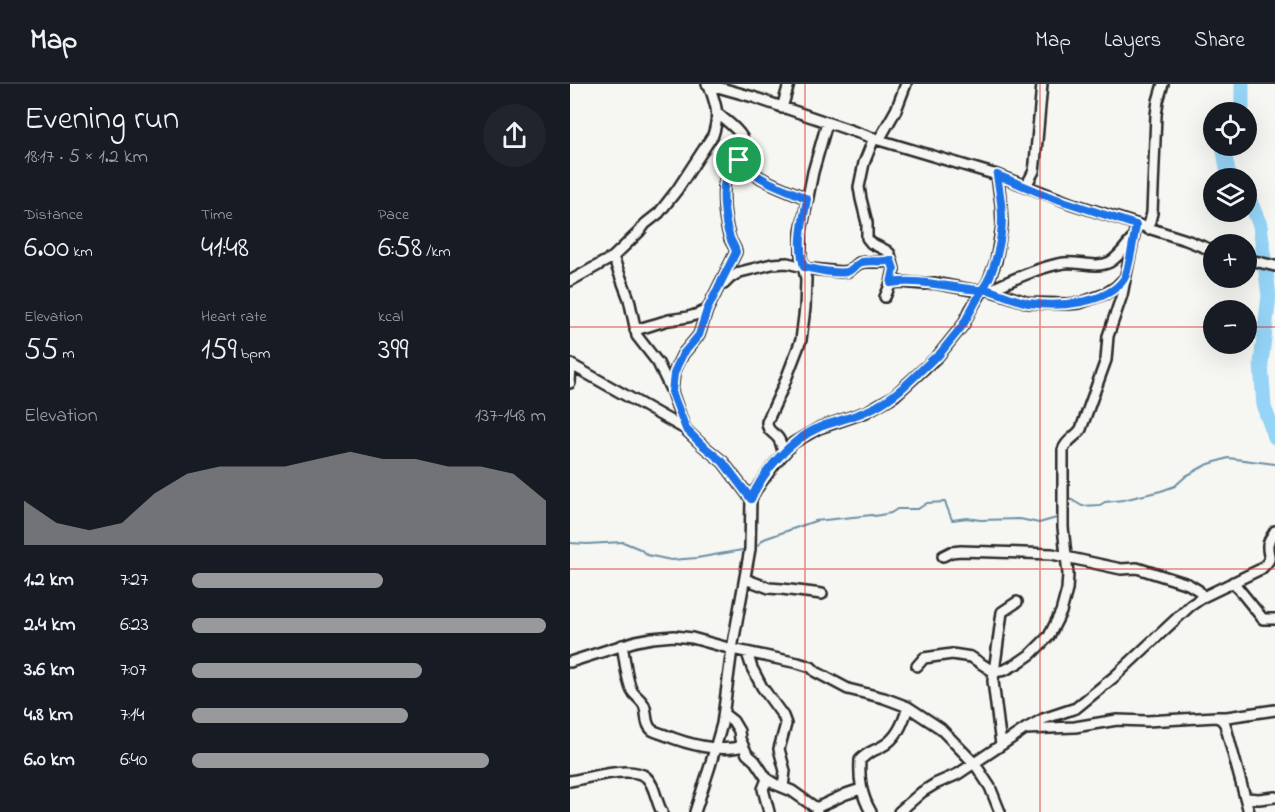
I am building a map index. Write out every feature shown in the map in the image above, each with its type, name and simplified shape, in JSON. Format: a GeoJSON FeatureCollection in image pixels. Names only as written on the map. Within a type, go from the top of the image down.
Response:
{"type":"FeatureCollection","features":[{"type":"Feature","properties":{"kind":"street"},"geometry":{"type":"LineString","coordinates":[[708,84],[876,139],[997,175],[1048,196],[1203,246]]}},
{"type":"Feature","properties":{"kind":"street"},"geometry":{"type":"LineString","coordinates":[[672,392],[677,366],[683,354],[699,335],[707,310],[736,252],[727,226],[725,178],[743,154],[745,146],[743,137],[718,114],[708,84]]}},
{"type":"Feature","properties":{"kind":"street"},"geometry":{"type":"LineString","coordinates":[[782,108],[789,84]]}},
{"type":"Feature","properties":{"kind":"street"},"geometry":{"type":"LineString","coordinates":[[885,297],[894,269],[890,254],[871,243],[867,238],[860,177],[876,139],[896,110],[906,84]]}},
{"type":"Feature","properties":{"kind":"street"},"geometry":{"type":"LineString","coordinates":[[1026,186],[1034,171],[1042,84]]}},
{"type":"Feature","properties":{"kind":"street"},"geometry":{"type":"LineString","coordinates":[[1148,229],[1152,213],[1158,101],[1163,84]]}},
{"type":"Feature","properties":{"kind":"street"},"geometry":{"type":"LineString","coordinates":[[570,281],[613,257],[659,213],[713,135],[718,114]]}},
{"type":"Feature","properties":{"kind":"street"},"geometry":{"type":"LineString","coordinates":[[783,452],[779,439],[766,426],[801,340],[806,279],[801,257],[801,232],[813,172],[827,123]]}},
{"type":"Feature","properties":{"kind":"street"},"geometry":{"type":"LineString","coordinates":[[739,160],[756,175],[807,199]]}},
{"type":"Feature","properties":{"kind":"street"},"geometry":{"type":"LineString","coordinates":[[695,812],[724,714],[732,650],[750,549],[751,499],[762,479],[793,443],[819,428],[866,412],[901,391],[938,356],[963,325],[985,290],[993,272],[1002,217],[997,175]]}},
{"type":"Feature","properties":{"kind":"street"},"geometry":{"type":"LineString","coordinates":[[917,666],[924,658],[952,654],[971,657],[993,672],[1005,670],[1031,654],[1049,636],[1062,612],[1068,574],[1063,527],[1063,450],[1081,429],[1095,394],[1106,360],[1108,336],[1119,303],[1136,225]]}},
{"type":"Feature","properties":{"kind":"street"},"geometry":{"type":"LineString","coordinates":[[985,290],[1066,262],[1103,265],[1114,259],[1134,237]]}},
{"type":"Feature","properties":{"kind":"street"},"geometry":{"type":"LineString","coordinates":[[613,257],[629,299],[637,336],[658,363],[686,429]]}},
{"type":"Feature","properties":{"kind":"street"},"geometry":{"type":"LineString","coordinates":[[718,290],[740,272],[772,264],[787,263],[827,272],[841,272],[849,271],[859,263],[891,260]]}},
{"type":"Feature","properties":{"kind":"street"},"geometry":{"type":"LineString","coordinates":[[1257,261],[1275,266]]}},
{"type":"Feature","properties":{"kind":"street"},"geometry":{"type":"LineString","coordinates":[[891,283],[934,283],[985,290],[1029,303],[1045,304],[1080,303],[1105,294],[1125,278]]}},
{"type":"Feature","properties":{"kind":"street"},"geometry":{"type":"LineString","coordinates":[[635,330],[698,315],[707,310]]}},
{"type":"Feature","properties":{"kind":"street"},"geometry":{"type":"LineString","coordinates":[[570,383],[571,364],[686,429],[723,462],[751,499]]}},
{"type":"Feature","properties":{"kind":"street"},"geometry":{"type":"LineString","coordinates":[[899,812],[922,792],[975,764],[1025,729],[1043,719],[1076,708],[1203,597],[1261,569],[1270,557],[1268,544],[1275,531]]}},
{"type":"Feature","properties":{"kind":"street"},"geometry":{"type":"LineString","coordinates":[[943,556],[961,551],[1037,553],[1121,569],[1137,568],[1168,579],[1179,580],[1198,590],[1203,597]]}},
{"type":"Feature","properties":{"kind":"street"},"geometry":{"type":"LineString","coordinates":[[745,579],[770,588],[822,594]]}},
{"type":"Feature","properties":{"kind":"street"},"geometry":{"type":"LineString","coordinates":[[1233,582],[1263,619],[1275,619]]}},
{"type":"Feature","properties":{"kind":"street"},"geometry":{"type":"LineString","coordinates":[[1001,745],[993,672],[1002,612],[1017,603]]}},
{"type":"Feature","properties":{"kind":"street"},"geometry":{"type":"LineString","coordinates":[[570,662],[622,645],[674,636],[692,638],[732,650],[811,667],[848,689],[908,707],[940,728],[975,764],[990,787],[1000,812]]}},
{"type":"Feature","properties":{"kind":"street"},"geometry":{"type":"LineString","coordinates":[[622,645],[631,689],[643,702],[646,720],[652,730],[684,743],[735,748],[743,746]]}},
{"type":"Feature","properties":{"kind":"street"},"geometry":{"type":"LineString","coordinates":[[747,652],[762,687],[783,716],[786,724],[779,749],[785,771],[783,787]]}},
{"type":"Feature","properties":{"kind":"street"},"geometry":{"type":"LineString","coordinates":[[871,812],[861,789],[860,760],[872,750],[881,747],[898,732],[908,707]]}},
{"type":"Feature","properties":{"kind":"street"},"geometry":{"type":"LineString","coordinates":[[1025,729],[1075,727],[1117,720],[1227,717],[1275,710]]}},
{"type":"Feature","properties":{"kind":"street"},"geometry":{"type":"LineString","coordinates":[[724,714],[733,721],[747,754],[755,760],[767,779],[792,791],[817,810],[846,794],[861,789]]}},
{"type":"Feature","properties":{"kind":"street"},"geometry":{"type":"LineString","coordinates":[[1216,717],[1225,724],[1249,812]]}},
{"type":"Feature","properties":{"kind":"street"},"geometry":{"type":"LineString","coordinates":[[570,781],[618,773],[639,773],[651,784],[662,812]]}},
{"type":"Feature","properties":{"kind":"street"},"geometry":{"type":"LineString","coordinates":[[767,779],[763,789],[769,812]]}},
{"type":"Feature","properties":{"kind":"street"},"geometry":{"type":"LineString","coordinates":[[1246,798],[1275,797]]}},
{"type":"Feature","properties":{"kind":"waterway"},"geometry":{"type":"LineString","coordinates":[[1242,84],[1242,102]]}},
{"type":"Feature","properties":{"kind":"waterway"},"geometry":{"type":"LineString","coordinates":[[1225,156],[1227,168]]}},
{"type":"Feature","properties":{"kind":"waterway"},"geometry":{"type":"LineString","coordinates":[[1257,218],[1260,225],[1269,296],[1261,363],[1264,407],[1275,437]]}},
{"type":"Feature","properties":{"kind":"waterway"},"geometry":{"type":"LineString","coordinates":[[1067,499],[1082,506],[1100,505],[1105,502],[1161,491],[1175,486],[1186,476],[1206,465],[1228,458],[1275,464]]}},
{"type":"Feature","properties":{"kind":"waterway"},"geometry":{"type":"LineString","coordinates":[[753,547],[764,539],[815,521],[875,516],[891,513],[897,509],[918,509],[927,503],[945,502],[952,520],[1020,519],[1039,523],[1060,517]]}},
{"type":"Feature","properties":{"kind":"waterway"},"geometry":{"type":"LineString","coordinates":[[570,543],[623,542],[640,549],[647,555],[671,560],[748,549]]}},
{"type":"Feature","properties":{"kind":"route"},"geometry":{"type":"LineString","coordinates":[[739,160],[725,178],[724,190],[727,226],[736,252],[707,310],[699,335],[683,354],[677,366],[672,382],[672,392],[686,429],[723,462],[751,499],[762,479],[793,443],[819,428],[866,412],[894,396],[909,383],[938,356],[963,325],[982,290],[989,290],[1029,303],[1080,303],[1105,294],[1125,278],[1136,225],[1048,196],[997,175],[1002,217],[1001,234],[993,272],[982,290],[934,283],[891,283],[894,275],[891,260],[859,263],[853,269],[841,272],[827,272],[804,267],[800,246],[807,199],[756,175],[739,160]]}}]}
